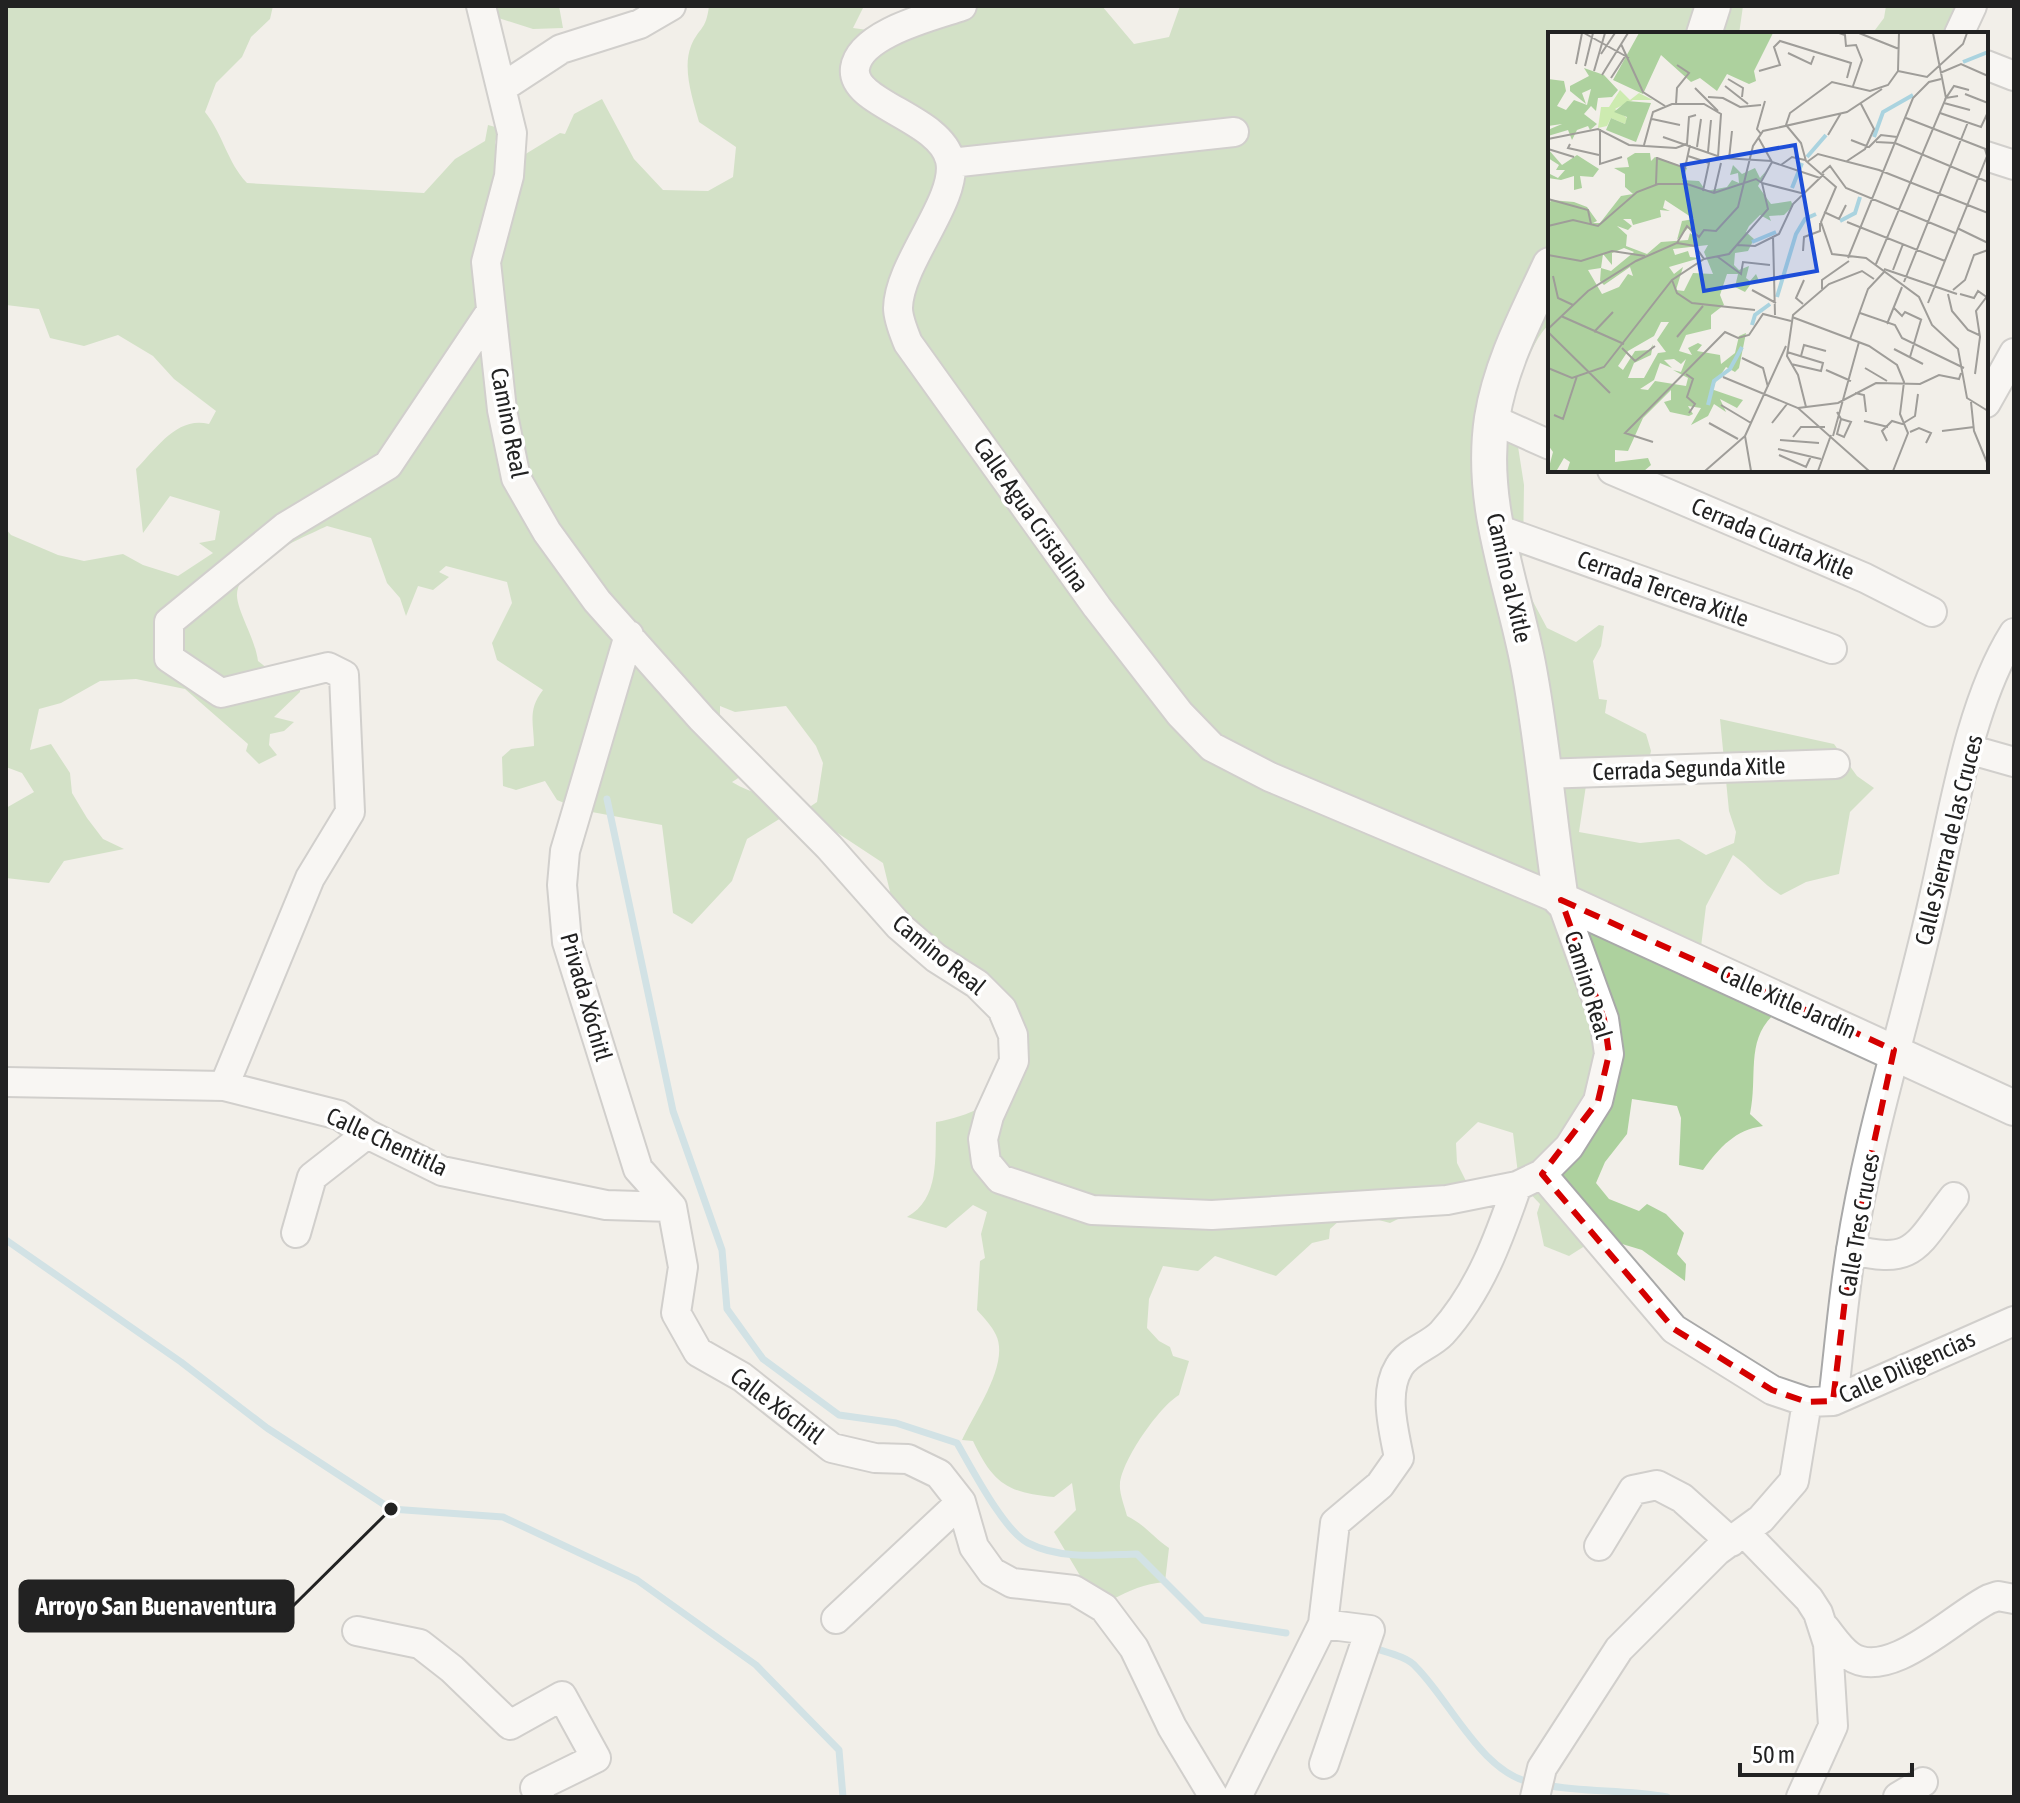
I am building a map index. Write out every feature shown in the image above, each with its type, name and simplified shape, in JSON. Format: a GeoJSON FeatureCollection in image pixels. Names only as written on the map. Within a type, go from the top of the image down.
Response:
{"type":"FeatureCollection","features":[{"type":"Feature","properties":{"kind":"street","name":"Camino Real"},"geometry":{"type":"LineString","coordinates":[[481,6],[512,133],[509,176],[486,262],[502,410],[516,478],[547,532],[597,601],[702,719],[829,847],[899,926],[936,958],[977,984],[1002,1009],[1013,1035],[1014,1061],[989,1116],[983,1139],[986,1162],[1000,1179],[1092,1210],[1212,1215],[1447,1200],[1530,1180],[1569,1147],[1598,1101],[1609,1054],[1604,1019],[1561,900]]}},
{"type":"Feature","properties":{"kind":"street"},"geometry":{"type":"LineString","coordinates":[[503,87],[561,49],[640,24],[671,6]]}},
{"type":"Feature","properties":{"kind":"street"},"geometry":{"type":"LineString","coordinates":[[962,6],[875,41],[855,66],[855,80],[864,93],[900,111],[943,142],[951,163],[1234,132]]}},
{"type":"Feature","properties":{"kind":"street"},"geometry":{"type":"LineString","coordinates":[[1705,32],[1713,6]]}},
{"type":"Feature","properties":{"kind":"street"},"geometry":{"type":"LineString","coordinates":[[1960,32],[1972,6]]}},
{"type":"Feature","properties":{"kind":"street"},"geometry":{"type":"LineString","coordinates":[[1988,66],[2014,76]]}},
{"type":"Feature","properties":{"kind":"street"},"geometry":{"type":"LineString","coordinates":[[1988,157],[2014,165]]}},
{"type":"Feature","properties":{"kind":"street","name":"Calle Agua Cristalina"},"geometry":{"type":"LineString","coordinates":[[951,163],[946,191],[902,281],[898,311],[908,343],[1097,607],[1180,714],[1212,747],[1270,777],[1561,900]]}},
{"type":"Feature","properties":{"kind":"street","name":"Camino al Xitle"},"geometry":{"type":"LineString","coordinates":[[1548,269],[1505,361],[1492,419],[1494,528],[1521,625],[1535,702],[1542,774],[1561,900]]}},
{"type":"Feature","properties":{"kind":"street"},"geometry":{"type":"LineString","coordinates":[[224,1086],[310,878],[350,812],[344,675],[328,667],[221,693],[169,658],[169,622],[285,527],[388,465],[491,311]]}},
{"type":"Feature","properties":{"kind":"street"},"geometry":{"type":"LineString","coordinates":[[1988,399],[2014,353]]}},
{"type":"Feature","properties":{"kind":"street"},"geometry":{"type":"LineString","coordinates":[[1492,419],[1548,444]]}},
{"type":"Feature","properties":{"kind":"street","name":"Cerrada Cuarta Xitle"},"geometry":{"type":"LineString","coordinates":[[1617,472],[1865,578],[1932,612]]}},
{"type":"Feature","properties":{"kind":"street","name":"Cerrada Tercera Xitle"},"geometry":{"type":"LineString","coordinates":[[1494,528],[1832,649]]}},
{"type":"Feature","properties":{"kind":"street","name":"Calle Sierra de las Cruces"},"geometry":{"type":"LineString","coordinates":[[1894,1050],[1916,978],[1968,749],[2002,652],[2014,633]]}},
{"type":"Feature","properties":{"kind":"street","name":"Privada Xóchitl"},"geometry":{"type":"LineString","coordinates":[[629,635],[565,851],[563,913],[567,942],[638,1169],[672,1207]]}},
{"type":"Feature","properties":{"kind":"street"},"geometry":{"type":"LineString","coordinates":[[1968,749],[2014,762]]}},
{"type":"Feature","properties":{"kind":"street","name":"Cerrada Segunda Xitle"},"geometry":{"type":"LineString","coordinates":[[1542,774],[1835,764]]}},
{"type":"Feature","properties":{"kind":"street","name":"Calle Xitle Jardín"},"geometry":{"type":"LineString","coordinates":[[1561,900],[1894,1050],[2014,1108]]}},
{"type":"Feature","properties":{"kind":"street","name":"Calle Tres Cruces"},"geometry":{"type":"LineString","coordinates":[[1536,1791],[1550,1754],[1573,1724],[1619,1649],[1717,1551],[1738,1537],[1794,1481],[1820,1402],[1894,1050]]}},
{"type":"Feature","properties":{"kind":"street","name":"Calle Chentitla"},"geometry":{"type":"LineString","coordinates":[[6,1082],[224,1086],[339,1115],[367,1134],[442,1171],[606,1205],[672,1207]]}},
{"type":"Feature","properties":{"kind":"street"},"geometry":{"type":"LineString","coordinates":[[296,1233],[312,1177],[367,1134]]}},
{"type":"Feature","properties":{"kind":"street"},"geometry":{"type":"LineString","coordinates":[[1237,1797],[1323,1624],[1335,1523],[1380,1485],[1399,1458],[1391,1416],[1399,1367],[1416,1350],[1441,1335],[1491,1259],[1530,1180]]}},
{"type":"Feature","properties":{"kind":"street","name":"Calle Diligencias"},"geometry":{"type":"LineString","coordinates":[[1530,1180],[1674,1329],[1749,1378],[1820,1402],[2014,1321]]}},
{"type":"Feature","properties":{"kind":"street"},"geometry":{"type":"LineString","coordinates":[[1851,1249],[1883,1258],[1913,1249],[1954,1197]]}},
{"type":"Feature","properties":{"kind":"street","name":"Calle Xóchitl"},"geometry":{"type":"LineString","coordinates":[[672,1207],[683,1267],[676,1313],[698,1352],[742,1377],[832,1448],[875,1458],[908,1459],[939,1474],[961,1502],[974,1547],[992,1572],[1012,1583],[1074,1590],[1104,1608],[1134,1648],[1172,1727],[1214,1797]]}},
{"type":"Feature","properties":{"kind":"street"},"geometry":{"type":"LineString","coordinates":[[1599,1546],[1633,1490],[1657,1485],[1682,1498],[1738,1537],[1809,1599],[1825,1628],[1852,1657],[1877,1664],[1901,1655],[1989,1599],[1998,1596],[2014,1599]]}},
{"type":"Feature","properties":{"kind":"street"},"geometry":{"type":"LineString","coordinates":[[836,1619],[961,1502]]}},
{"type":"Feature","properties":{"kind":"street"},"geometry":{"type":"LineString","coordinates":[[1323,1624],[1370,1630],[1324,1764]]}},
{"type":"Feature","properties":{"kind":"street"},"geometry":{"type":"LineString","coordinates":[[1801,1797],[1833,1726],[1825,1628]]}},
{"type":"Feature","properties":{"kind":"street"},"geometry":{"type":"LineString","coordinates":[[357,1631],[420,1644],[452,1669],[510,1725],[562,1696],[596,1758],[535,1788],[540,1797]]}},
{"type":"Feature","properties":{"kind":"street"},"geometry":{"type":"LineString","coordinates":[[1898,1797],[1923,1782]]}},
{"type":"Feature","properties":{"kind":"highlighted area"},"geometry":{"type":"Polygon","coordinates":[[[1561,900],[1894,1050],[1851,1249],[1833,1401],[1807,1402],[1772,1390],[1674,1329],[1542,1174],[1598,1101],[1609,1054],[1604,1019],[1561,900]]]}},
{"type":"Feature","properties":{"kind":"green space"},"geometry":{"type":"Polygon","coordinates":[[[6,6],[273,6],[270,19],[251,37],[242,57],[216,83],[205,112],[240,175],[247,183],[424,193],[455,159],[485,141],[488,125],[499,128],[495,143],[499,155],[519,158],[560,133],[565,134],[574,114],[602,99],[634,159],[663,190],[708,191],[733,177],[736,147],[699,122],[689,84],[691,46],[704,25],[709,6],[864,6],[853,28],[875,31],[946,6],[1102,6],[1134,44],[1169,37],[1180,6],[1743,6],[1739,32],[1548,32],[1548,299],[1540,306],[1548,326],[1526,363],[1512,408],[1524,485],[1523,552],[1519,575],[1547,628],[1576,642],[1599,625],[1604,626],[1601,646],[1593,661],[1599,699],[1607,700],[1605,713],[1646,734],[1651,751],[1646,772],[1588,772],[1579,832],[1640,843],[1679,839],[1706,855],[1734,843],[1736,832],[1729,811],[1720,719],[1834,744],[1857,776],[1874,788],[1850,812],[1839,874],[1806,882],[1781,895],[1733,855],[1706,906],[1700,955],[1785,1006],[1763,1028],[1757,1041],[1750,1114],[1763,1126],[1744,1131],[1729,1141],[1703,1170],[1679,1165],[1681,1118],[1677,1106],[1632,1099],[1627,1134],[1605,1162],[1596,1183],[1609,1199],[1639,1211],[1647,1204],[1666,1214],[1684,1233],[1677,1254],[1686,1264],[1685,1281],[1642,1250],[1599,1237],[1569,1256],[1544,1246],[1537,1213],[1540,1204],[1519,1182],[1513,1133],[1478,1122],[1456,1143],[1457,1163],[1476,1201],[1426,1217],[1412,1212],[1390,1223],[1349,1212],[1330,1229],[1329,1239],[1312,1243],[1276,1276],[1215,1256],[1198,1271],[1163,1266],[1149,1299],[1147,1328],[1170,1347],[1173,1356],[1189,1361],[1179,1395],[1143,1435],[1127,1462],[1120,1488],[1127,1516],[1169,1548],[1165,1582],[1137,1588],[1082,1611],[1076,1596],[1088,1589],[1054,1532],[1076,1510],[1072,1483],[1054,1497],[1013,1489],[987,1467],[973,1441],[962,1440],[989,1388],[998,1360],[996,1335],[977,1310],[980,1261],[985,1258],[981,1234],[987,1212],[973,1205],[946,1228],[907,1217],[925,1199],[934,1176],[936,1122],[987,1104],[1009,1089],[1027,1067],[1014,1041],[894,908],[883,863],[836,832],[799,814],[817,802],[823,763],[816,746],[786,706],[735,712],[720,706],[720,725],[743,775],[732,782],[794,810],[747,839],[732,881],[692,924],[673,913],[662,825],[581,810],[557,800],[545,781],[516,790],[503,786],[502,757],[511,749],[534,746],[533,711],[543,690],[497,660],[492,643],[512,603],[507,582],[446,566],[439,572],[449,577],[433,590],[418,586],[406,616],[400,598],[387,583],[371,538],[327,526],[259,563],[239,585],[238,603],[258,661],[272,672],[301,675],[300,692],[274,717],[294,722],[284,731],[270,734],[269,745],[277,755],[259,764],[246,751],[248,744],[185,689],[136,679],[100,681],[61,703],[39,709],[30,750],[51,744],[70,773],[72,793],[87,818],[103,839],[124,849],[64,861],[49,883],[6,878],[6,808],[34,792],[22,773],[6,767],[6,529],[11,535],[58,555],[84,561],[123,554],[143,565],[178,576],[213,553],[199,543],[215,540],[220,511],[170,496],[143,533],[136,469],[177,429],[198,423],[209,424],[216,411],[174,379],[153,356],[118,335],[84,346],[50,338],[39,309],[6,305],[6,6]]]}},
{"type":"Feature","properties":{"kind":"green space"},"geometry":{"type":"Polygon","coordinates":[[[483,6],[559,6],[563,28],[533,29],[483,13],[483,6]]]}},
{"type":"Feature","properties":{"kind":"green space"},"geometry":{"type":"Polygon","coordinates":[[[1886,6],[1988,6],[1968,23],[1966,32],[1874,32],[1884,18],[1886,6]]]}},
{"type":"Feature","properties":{"kind":"waterway"},"geometry":{"type":"LineString","coordinates":[[607,799],[673,1111],[722,1250],[727,1309],[763,1359],[839,1415],[896,1423],[957,1443],[999,1512],[1028,1543],[1068,1554],[1137,1554],[1203,1620],[1286,1633]]}},
{"type":"Feature","properties":{"kind":"waterway"},"geometry":{"type":"LineString","coordinates":[[6,1240],[181,1362],[267,1428],[391,1509],[503,1517],[637,1580],[756,1665],[839,1750],[843,1797]]}},
{"type":"Feature","properties":{"kind":"waterway"},"geometry":{"type":"LineString","coordinates":[[1371,1647],[1412,1663],[1483,1752],[1515,1777],[1533,1783]]}},
{"type":"Feature","properties":{"kind":"waterway"},"geometry":{"type":"LineString","coordinates":[[1545,1785],[1667,1797]]}},
{"type":"Feature","properties":{"kind":"place","name":"Arroyo San Buenaventura"},"geometry":{"type":"Point","coordinates":[391,1509]}}]}
